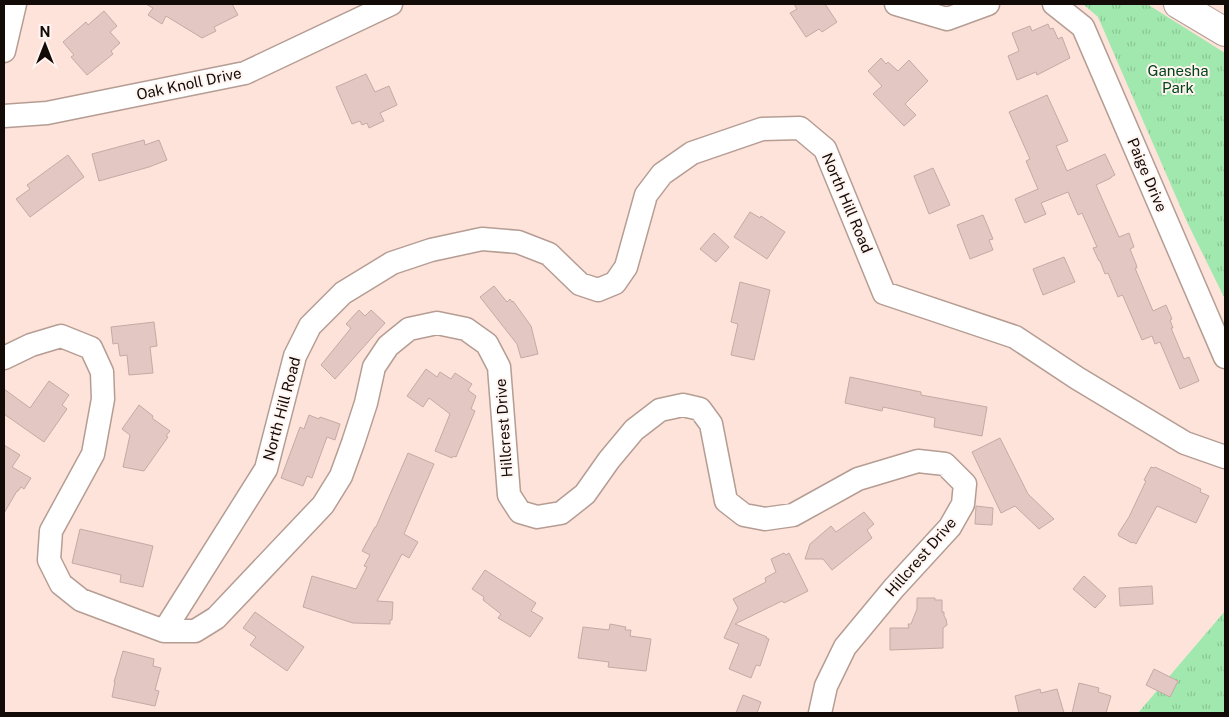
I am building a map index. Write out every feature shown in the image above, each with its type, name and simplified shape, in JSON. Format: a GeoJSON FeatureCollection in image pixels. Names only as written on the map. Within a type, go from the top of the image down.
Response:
{"type":"FeatureCollection","features":[{"type":"Feature","properties":{"kind":"main road"},"geometry":{"type":"LineString","coordinates":[[1178,4],[1225,32]]}},
{"type":"Feature","properties":{"kind":"street"},"geometry":{"type":"LineString","coordinates":[[4,51],[15,4]]}},
{"type":"Feature","properties":{"kind":"street","name":"Oak Knoll Drive"},"geometry":{"type":"LineString","coordinates":[[4,116],[47,113],[244,73],[391,4]]}},
{"type":"Feature","properties":{"kind":"street"},"geometry":{"type":"LineString","coordinates":[[896,4],[947,19],[988,4]]}},
{"type":"Feature","properties":{"kind":"street","name":"Paige Drive"},"geometry":{"type":"LineString","coordinates":[[1054,4],[1083,27],[1225,357]]}},
{"type":"Feature","properties":{"kind":"street","name":"North Hill Road"},"geometry":{"type":"LineString","coordinates":[[164,631],[266,469],[295,356],[310,326],[343,293],[392,263],[431,250],[482,239],[518,242],[549,254],[580,284],[598,290],[615,283],[626,266],[646,195],[662,174],[692,153],[762,129],[800,128],[825,149],[884,293],[1015,337],[1077,378],[1185,443],[1225,457]]}},
{"type":"Feature","properties":{"kind":"street","name":"Hillcrest Drive"},"geometry":{"type":"LineString","coordinates":[[4,358],[30,345],[62,336],[91,348],[102,372],[102,399],[93,454],[51,531],[49,560],[61,584],[81,600],[164,631],[195,631],[216,618],[323,505],[341,476],[366,404],[374,367],[388,346],[409,329],[437,323],[466,329],[487,344],[499,368],[508,495],[520,512],[537,517],[561,513],[585,494],[609,460],[634,430],[660,410],[683,405],[700,409],[712,424],[726,501],[744,515],[765,520],[793,515],[858,479],[918,461],[946,464],[965,484],[963,504],[950,527],[888,595],[846,647],[826,686],[820,713]]}},
{"type":"Feature","properties":{"kind":"green space","name":"Ganesha Park"},"geometry":{"type":"Polygon","coordinates":[[[1083,4],[1147,4],[1225,53],[1225,299],[1187,222],[1098,17],[1083,4]]]}},
{"type":"Feature","properties":{"kind":"green space"},"geometry":{"type":"Polygon","coordinates":[[[1225,611],[1225,713],[1138,713],[1225,611]]]}},
{"type":"Feature","properties":{"kind":"building"},"geometry":{"type":"Polygon","coordinates":[[[146,4],[232,4],[238,15],[214,27],[216,31],[202,38],[166,16],[162,24],[148,15],[153,8],[146,4]]]}},
{"type":"Feature","properties":{"kind":"building"},"geometry":{"type":"Polygon","coordinates":[[[794,4],[825,4],[837,22],[822,32],[819,29],[806,37],[790,13],[797,9],[794,4]]]}},
{"type":"Feature","properties":{"kind":"building"},"geometry":{"type":"Polygon","coordinates":[[[104,11],[117,26],[110,32],[120,43],[111,51],[113,54],[87,75],[71,57],[74,55],[63,42],[86,22],[88,25],[104,11]]]}},
{"type":"Feature","properties":{"kind":"building"},"geometry":{"type":"Polygon","coordinates":[[[1048,24],[1050,29],[1053,28],[1058,39],[1062,37],[1070,58],[1037,75],[1036,72],[1017,80],[1008,56],[1019,51],[1012,33],[1030,26],[1032,31],[1048,24]]]}},
{"type":"Feature","properties":{"kind":"building"},"geometry":{"type":"Polygon","coordinates":[[[881,58],[886,64],[888,62],[898,71],[909,60],[928,81],[905,104],[916,115],[904,126],[873,94],[882,86],[868,71],[881,58]]]}},
{"type":"Feature","properties":{"kind":"building"},"geometry":{"type":"Polygon","coordinates":[[[366,74],[375,92],[389,86],[397,105],[380,113],[384,121],[369,128],[367,123],[362,125],[360,121],[352,124],[336,87],[366,74]]]}},
{"type":"Feature","properties":{"kind":"building"},"geometry":{"type":"Polygon","coordinates":[[[1047,95],[1068,141],[1056,146],[1067,171],[1105,154],[1115,175],[1096,185],[1119,237],[1129,233],[1134,247],[1130,249],[1137,268],[1135,268],[1153,311],[1166,305],[1172,319],[1170,320],[1173,328],[1171,328],[1184,359],[1189,357],[1199,381],[1180,389],[1160,342],[1155,344],[1152,336],[1142,340],[1123,296],[1118,297],[1108,273],[1105,274],[1093,248],[1097,247],[1082,213],[1078,215],[1068,192],[1041,203],[1046,214],[1025,223],[1015,199],[1038,189],[1026,161],[1030,159],[1009,112],[1047,95]]]}},
{"type":"Feature","properties":{"kind":"building"},"geometry":{"type":"Polygon","coordinates":[[[144,140],[145,145],[159,140],[167,160],[99,181],[92,154],[144,140]]]}},
{"type":"Feature","properties":{"kind":"building"},"geometry":{"type":"Polygon","coordinates":[[[68,155],[84,177],[30,217],[16,199],[30,189],[27,185],[68,155]]]}},
{"type":"Feature","properties":{"kind":"building"},"geometry":{"type":"Polygon","coordinates":[[[933,168],[950,205],[929,214],[914,176],[933,168]]]}},
{"type":"Feature","properties":{"kind":"building"},"geometry":{"type":"Polygon","coordinates":[[[750,212],[760,218],[761,216],[785,232],[767,259],[734,237],[750,212]]]}},
{"type":"Feature","properties":{"kind":"building"},"geometry":{"type":"Polygon","coordinates":[[[983,215],[993,239],[989,240],[993,250],[970,259],[957,225],[983,215]]]}},
{"type":"Feature","properties":{"kind":"building"},"geometry":{"type":"Polygon","coordinates":[[[714,233],[729,247],[716,262],[700,249],[714,233]]]}},
{"type":"Feature","properties":{"kind":"building"},"geometry":{"type":"Polygon","coordinates":[[[1064,257],[1075,282],[1043,295],[1033,269],[1064,257]]]}},
{"type":"Feature","properties":{"kind":"building"},"geometry":{"type":"Polygon","coordinates":[[[740,282],[770,290],[754,360],[731,355],[738,324],[731,322],[740,282]]]}},
{"type":"Feature","properties":{"kind":"building"},"geometry":{"type":"Polygon","coordinates":[[[494,286],[507,302],[510,299],[513,301],[531,326],[538,354],[521,358],[517,344],[480,297],[494,286]]]}},
{"type":"Feature","properties":{"kind":"building"},"geometry":{"type":"Polygon","coordinates":[[[359,310],[365,316],[371,310],[385,323],[335,379],[321,365],[351,328],[346,324],[359,310]]]}},
{"type":"Feature","properties":{"kind":"building"},"geometry":{"type":"Polygon","coordinates":[[[154,322],[157,346],[150,347],[153,373],[129,375],[127,355],[120,356],[118,343],[113,344],[111,327],[154,322]]]}},
{"type":"Feature","properties":{"kind":"building"},"geometry":{"type":"Polygon","coordinates":[[[426,369],[437,377],[440,372],[451,379],[455,373],[472,384],[468,390],[476,396],[471,409],[475,411],[456,457],[453,456],[452,458],[435,451],[450,414],[429,398],[423,407],[407,396],[426,369]]]}},
{"type":"Feature","properties":{"kind":"building"},"geometry":{"type":"Polygon","coordinates":[[[850,377],[921,392],[921,395],[987,407],[982,436],[934,427],[935,418],[883,407],[882,411],[845,403],[850,377]]]}},
{"type":"Feature","properties":{"kind":"building"},"geometry":{"type":"Polygon","coordinates":[[[49,381],[69,395],[62,405],[67,409],[44,442],[4,414],[4,389],[30,408],[49,381]]]}},
{"type":"Feature","properties":{"kind":"building"},"geometry":{"type":"Polygon","coordinates":[[[139,405],[153,416],[152,418],[170,431],[166,436],[168,437],[144,471],[123,467],[130,435],[122,429],[139,405]]]}},
{"type":"Feature","properties":{"kind":"building"},"geometry":{"type":"Polygon","coordinates":[[[309,415],[340,424],[335,440],[327,437],[312,478],[307,476],[303,486],[281,478],[300,427],[304,429],[309,415]]]}},
{"type":"Feature","properties":{"kind":"building"},"geometry":{"type":"Polygon","coordinates":[[[1000,438],[1028,494],[1054,519],[1039,529],[1015,506],[1001,513],[972,452],[1000,438]]]}},
{"type":"Feature","properties":{"kind":"building"},"geometry":{"type":"Polygon","coordinates":[[[4,445],[20,455],[12,467],[31,478],[24,489],[21,487],[17,491],[4,513],[4,445]]]}},
{"type":"Feature","properties":{"kind":"building"},"geometry":{"type":"Polygon","coordinates":[[[408,453],[434,464],[404,534],[418,542],[409,558],[402,554],[377,601],[393,602],[390,624],[353,623],[303,607],[312,576],[356,589],[367,567],[364,566],[370,555],[362,551],[376,527],[408,453]]]}},
{"type":"Feature","properties":{"kind":"building"},"geometry":{"type":"Polygon","coordinates":[[[1151,467],[1155,467],[1201,489],[1200,492],[1209,496],[1196,523],[1157,506],[1136,544],[1118,534],[1129,517],[1151,467]]]}},
{"type":"Feature","properties":{"kind":"building"},"geometry":{"type":"Polygon","coordinates":[[[976,506],[993,508],[992,525],[975,524],[976,506]]]}},
{"type":"Feature","properties":{"kind":"building"},"geometry":{"type":"Polygon","coordinates":[[[864,512],[874,524],[867,530],[872,538],[832,570],[823,559],[805,559],[810,544],[831,526],[836,532],[864,512]]]}},
{"type":"Feature","properties":{"kind":"building"},"geometry":{"type":"Polygon","coordinates":[[[80,529],[153,546],[143,587],[120,582],[121,575],[72,563],[80,529]]]}},
{"type":"Feature","properties":{"kind":"building"},"geometry":{"type":"Polygon","coordinates":[[[784,553],[786,555],[789,553],[808,591],[784,603],[782,601],[735,624],[769,639],[760,666],[756,665],[751,678],[729,669],[739,644],[724,638],[738,608],[733,599],[766,582],[765,578],[776,572],[771,559],[784,553]]]}},
{"type":"Feature","properties":{"kind":"building"},"geometry":{"type":"Polygon","coordinates":[[[485,570],[536,603],[531,611],[543,618],[530,637],[498,618],[501,614],[483,600],[484,597],[472,589],[485,570]]]}},
{"type":"Feature","properties":{"kind":"building"},"geometry":{"type":"Polygon","coordinates":[[[1084,576],[1106,596],[1095,608],[1073,589],[1084,576]]]}},
{"type":"Feature","properties":{"kind":"building"},"geometry":{"type":"Polygon","coordinates":[[[1152,586],[1153,604],[1120,606],[1119,588],[1152,586]]]}},
{"type":"Feature","properties":{"kind":"building"},"geometry":{"type":"Polygon","coordinates":[[[917,598],[942,600],[942,612],[944,612],[947,625],[943,628],[943,648],[890,650],[890,628],[909,628],[908,624],[911,624],[917,609],[917,598]]]}},
{"type":"Feature","properties":{"kind":"building"},"geometry":{"type":"Polygon","coordinates":[[[255,612],[304,647],[287,671],[250,645],[256,637],[243,628],[255,612]]]}},
{"type":"Feature","properties":{"kind":"building"},"geometry":{"type":"Polygon","coordinates":[[[610,624],[626,627],[625,630],[631,630],[630,636],[651,639],[646,671],[608,667],[609,662],[578,658],[583,627],[609,630],[610,624]]]}},
{"type":"Feature","properties":{"kind":"building"},"geometry":{"type":"Polygon","coordinates":[[[123,651],[154,659],[153,666],[161,668],[155,690],[159,691],[155,706],[112,697],[114,682],[123,651]]]}},
{"type":"Feature","properties":{"kind":"building"},"geometry":{"type":"Polygon","coordinates":[[[1154,669],[1178,681],[1170,697],[1146,685],[1154,669]]]}},
{"type":"Feature","properties":{"kind":"building"},"geometry":{"type":"Polygon","coordinates":[[[1079,683],[1099,688],[1098,692],[1111,696],[1106,713],[1072,713],[1079,683]]]}},
{"type":"Feature","properties":{"kind":"building"},"geometry":{"type":"Polygon","coordinates":[[[1040,689],[1041,693],[1057,689],[1064,713],[1019,713],[1015,696],[1040,689]]]}},
{"type":"Feature","properties":{"kind":"building"},"geometry":{"type":"Polygon","coordinates":[[[743,695],[761,702],[757,713],[736,713],[743,695]]]}}]}
